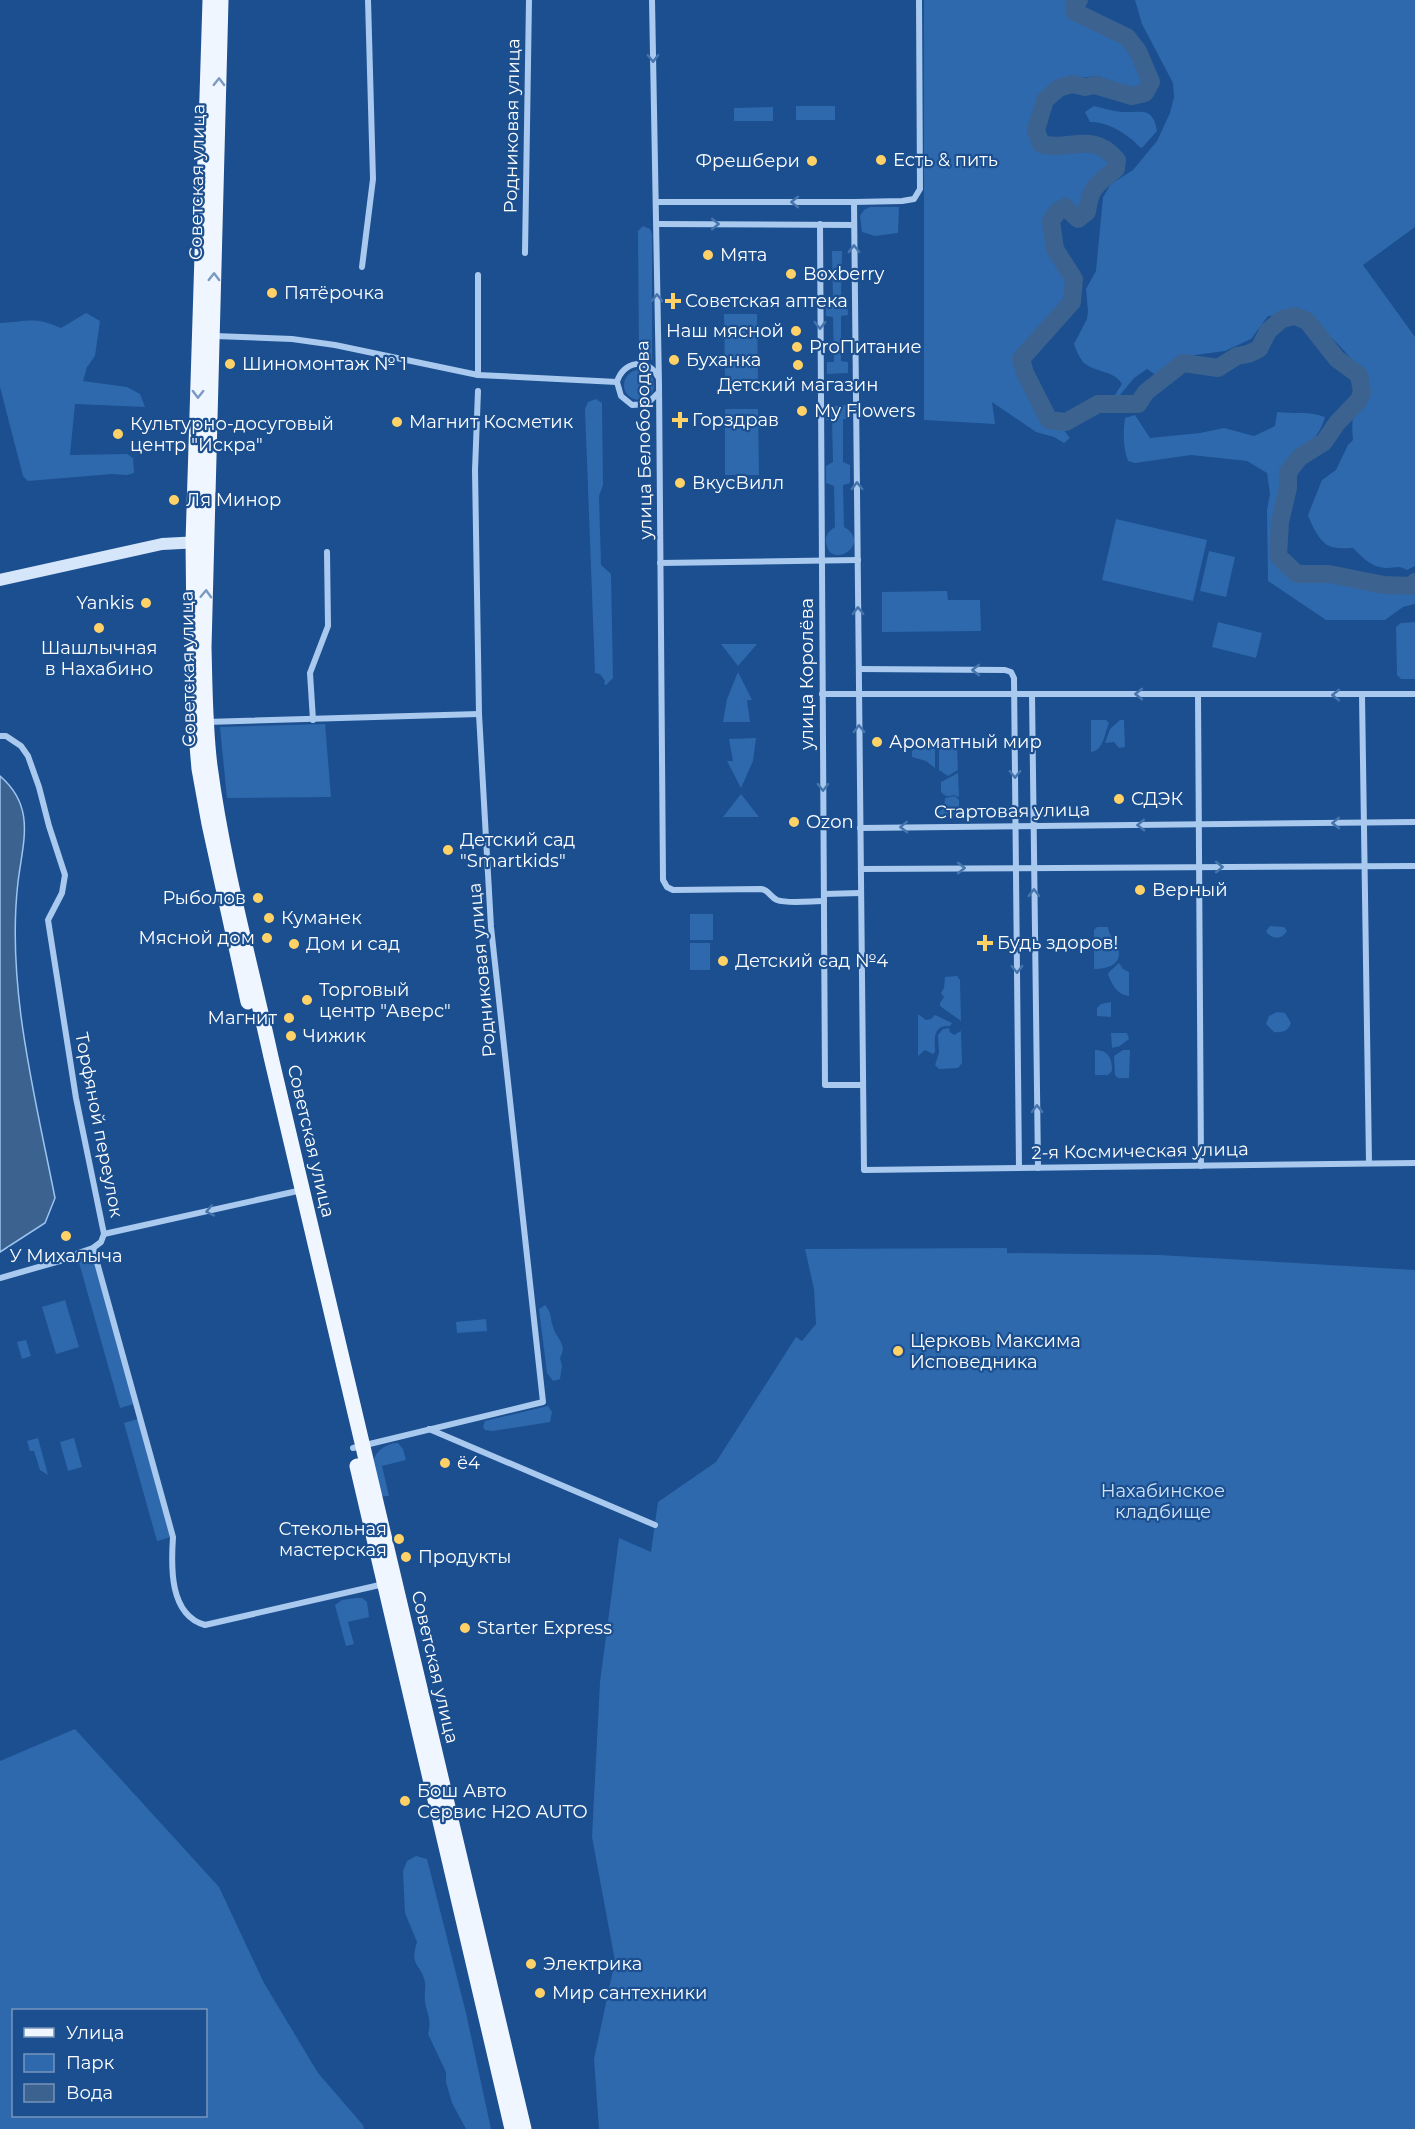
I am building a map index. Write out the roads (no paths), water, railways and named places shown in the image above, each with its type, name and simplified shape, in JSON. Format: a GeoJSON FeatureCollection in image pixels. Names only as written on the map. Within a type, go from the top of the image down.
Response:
{"type":"FeatureCollection","features":[{"type":"Feature","properties":{"kind":"main road","name":"Советская улица"},"geometry":{"type":"LineString","coordinates":[[206,336],[210,0]]}},
{"type":"Feature","properties":{"kind":"main road","name":"Советская улица"},"geometry":{"type":"LineString","coordinates":[[221,0],[206,336],[200,542],[195,722],[199,768],[222,890],[298,1191],[524,2129]]}},
{"type":"Feature","properties":{"kind":"main road","name":"Советская улица"},"geometry":{"type":"LineString","coordinates":[[200,542],[205,722],[210,766],[298,1191]]}},
{"type":"Feature","properties":{"kind":"main road"},"geometry":{"type":"LineString","coordinates":[[0,580],[162,544],[200,542]]}},
{"type":"Feature","properties":{"kind":"main road","name":"Советская улица"},"geometry":{"type":"LineString","coordinates":[[358,1447],[384,1584],[512,2129]]}},
{"type":"Feature","properties":{"kind":"street"},"geometry":{"type":"LineString","coordinates":[[362,267],[373,179],[368,0]]}},
{"type":"Feature","properties":{"kind":"street","name":"Родниковая улица"},"geometry":{"type":"LineString","coordinates":[[525,253],[529,0]]}},
{"type":"Feature","properties":{"kind":"street","name":"улица Белобородова"},"geometry":{"type":"LineString","coordinates":[[652,0],[657,202],[663,880],[667,887],[673,890],[766,889],[773,897],[781,901],[824,897]]}},
{"type":"Feature","properties":{"kind":"street"},"geometry":{"type":"LineString","coordinates":[[657,202],[854,202],[914,199],[920,189],[919,0]]}},
{"type":"Feature","properties":{"kind":"street"},"geometry":{"type":"LineString","coordinates":[[854,202],[863,1084]]}},
{"type":"Feature","properties":{"kind":"street"},"geometry":{"type":"LineString","coordinates":[[657,224],[854,225]]}},
{"type":"Feature","properties":{"kind":"street","name":"улица Королёва"},"geometry":{"type":"LineString","coordinates":[[820,224],[825,1085],[863,1084]]}},
{"type":"Feature","properties":{"kind":"street"},"geometry":{"type":"LineString","coordinates":[[478,275],[478,375]]}},
{"type":"Feature","properties":{"kind":"street"},"geometry":{"type":"LineString","coordinates":[[206,336],[292,339],[336,345],[478,375],[617,382]]}},
{"type":"Feature","properties":{"kind":"street"},"geometry":{"type":"LineString","coordinates":[[658,378],[650,367],[637,363],[624,369],[617,382],[621,396],[632,405],[647,404],[653,400],[658,391]]}},
{"type":"Feature","properties":{"kind":"street","name":"Родниковая улица"},"geometry":{"type":"LineString","coordinates":[[429,1428],[543,1402],[491,927],[479,714],[475,470],[478,390]]}},
{"type":"Feature","properties":{"kind":"street"},"geometry":{"type":"LineString","coordinates":[[313,720],[310,673],[328,626],[327,552]]}},
{"type":"Feature","properties":{"kind":"street"},"geometry":{"type":"LineString","coordinates":[[660,562],[858,560]]}},
{"type":"Feature","properties":{"kind":"street"},"geometry":{"type":"LineString","coordinates":[[859,669],[1005,670],[1011,672],[1014,678],[1019,1168]]}},
{"type":"Feature","properties":{"kind":"street"},"geometry":{"type":"LineString","coordinates":[[822,694],[1415,694]]}},
{"type":"Feature","properties":{"kind":"street"},"geometry":{"type":"LineString","coordinates":[[1032,694],[1038,1168]]}},
{"type":"Feature","properties":{"kind":"street"},"geometry":{"type":"LineString","coordinates":[[1362,694],[1369,1163]]}},
{"type":"Feature","properties":{"kind":"street"},"geometry":{"type":"LineString","coordinates":[[1198,695],[1201,1166]]}},
{"type":"Feature","properties":{"kind":"street"},"geometry":{"type":"LineString","coordinates":[[205,722],[479,714]]}},
{"type":"Feature","properties":{"kind":"street","name":"Торфяной переулок"},"geometry":{"type":"LineString","coordinates":[[0,736],[6,736],[21,746],[28,756],[65,875],[62,893],[48,920],[76,1098],[105,1234],[101,1242],[93,1248]]}},
{"type":"Feature","properties":{"kind":"street","name":"Стартовая улица"},"geometry":{"type":"LineString","coordinates":[[860,828],[1415,822]]}},
{"type":"Feature","properties":{"kind":"street"},"geometry":{"type":"LineString","coordinates":[[861,869],[1415,867]]}},
{"type":"Feature","properties":{"kind":"street"},"geometry":{"type":"LineString","coordinates":[[824,897],[861,893]]}},
{"type":"Feature","properties":{"kind":"street","name":"2-я Космическая улица"},"geometry":{"type":"LineString","coordinates":[[863,1084],[864,1170],[1415,1162]]}},
{"type":"Feature","properties":{"kind":"street"},"geometry":{"type":"LineString","coordinates":[[105,1234],[298,1191]]}},
{"type":"Feature","properties":{"kind":"street"},"geometry":{"type":"LineString","coordinates":[[0,1278],[74,1257],[78,1253],[93,1248],[173,1537],[171,1569],[176,1594],[183,1609],[193,1620],[205,1625],[384,1584]]}},
{"type":"Feature","properties":{"kind":"street"},"geometry":{"type":"LineString","coordinates":[[358,1447],[429,1428],[655,1525]]}},
{"type":"Feature","properties":{"kind":"water"},"geometry":{"type":"Polygon","coordinates":[[[0,776],[19,800],[23,812],[24,839],[15,921],[19,1001],[31,1081],[55,1198],[45,1223],[0,1252],[0,776]]]}},
{"type":"Feature","properties":{"kind":"waterway"},"geometry":{"type":"LineString","coordinates":[[1079,0],[1074,6],[1075,12],[1127,37],[1138,51],[1151,82],[1145,93],[1132,96],[1095,85],[1085,87],[1072,84],[1059,88],[1045,100],[1036,130],[1041,144],[1099,146],[1117,160],[1116,169],[1092,191],[1087,212],[1078,219],[1065,207],[1058,211],[1051,221],[1055,249],[1074,279],[1072,302],[1021,359],[1025,373],[1049,420],[1066,422],[1098,404],[1138,404],[1146,392],[1183,363],[1218,368],[1237,356],[1259,349],[1268,331],[1282,319],[1295,316],[1307,321],[1337,359],[1359,375],[1362,392],[1359,400],[1337,423],[1324,442],[1300,457],[1288,472],[1288,488],[1280,522],[1278,556],[1297,574],[1329,574],[1384,585],[1412,586],[1415,582]]}},
{"type":"Feature","properties":{"kind":"place","name":"Есть & пить"},"geometry":{"type":"Point","coordinates":[881,160]}},
{"type":"Feature","properties":{"kind":"place","name":"Фрешбери"},"geometry":{"type":"Point","coordinates":[812,161]}},
{"type":"Feature","properties":{"kind":"place","name":"Мята"},"geometry":{"type":"Point","coordinates":[708,255]}},
{"type":"Feature","properties":{"kind":"place","name":"Boxberry"},"geometry":{"type":"Point","coordinates":[791,274]}},
{"type":"Feature","properties":{"kind":"place","name":"Пятёрочка"},"geometry":{"type":"Point","coordinates":[272,293]}},
{"type":"Feature","properties":{"kind":"place","name":"Советская аптека"},"geometry":{"type":"Point","coordinates":[673,301]}},
{"type":"Feature","properties":{"kind":"place","name":"Наш мясной"},"geometry":{"type":"Point","coordinates":[796,331]}},
{"type":"Feature","properties":{"kind":"place","name":"ProПитание"},"geometry":{"type":"Point","coordinates":[797,347]}},
{"type":"Feature","properties":{"kind":"place","name":"Буханка"},"geometry":{"type":"Point","coordinates":[674,360]}},
{"type":"Feature","properties":{"kind":"place","name":"Шиномонтаж № 1"},"geometry":{"type":"Point","coordinates":[230,364]}},
{"type":"Feature","properties":{"kind":"place","name":"Детский магазин"},"geometry":{"type":"Point","coordinates":[798,365]}},
{"type":"Feature","properties":{"kind":"place","name":"My Flowers"},"geometry":{"type":"Point","coordinates":[802,411]}},
{"type":"Feature","properties":{"kind":"place","name":"Горздрав"},"geometry":{"type":"Point","coordinates":[680,420]}},
{"type":"Feature","properties":{"kind":"place","name":"Магнит Косметик"},"geometry":{"type":"Point","coordinates":[397,422]}},
{"type":"Feature","properties":{"kind":"place","name":"Культурно-досуговый центр \"Искра\""},"geometry":{"type":"Point","coordinates":[118,434]}},
{"type":"Feature","properties":{"kind":"place","name":"ВкусВилл"},"geometry":{"type":"Point","coordinates":[680,483]}},
{"type":"Feature","properties":{"kind":"place","name":"Ля Минор"},"geometry":{"type":"Point","coordinates":[174,500]}},
{"type":"Feature","properties":{"kind":"place","name":"Yankis"},"geometry":{"type":"Point","coordinates":[146,603]}},
{"type":"Feature","properties":{"kind":"place","name":"Шашлычная в Нахабино"},"geometry":{"type":"Point","coordinates":[99,628]}},
{"type":"Feature","properties":{"kind":"place","name":"Ароматный мир"},"geometry":{"type":"Point","coordinates":[877,742]}},
{"type":"Feature","properties":{"kind":"place","name":"СДЭК"},"geometry":{"type":"Point","coordinates":[1119,799]}},
{"type":"Feature","properties":{"kind":"place","name":"Ozon"},"geometry":{"type":"Point","coordinates":[794,822]}},
{"type":"Feature","properties":{"kind":"place","name":"Детский сад \"Smartkids\""},"geometry":{"type":"Point","coordinates":[448,850]}},
{"type":"Feature","properties":{"kind":"place","name":"Верный"},"geometry":{"type":"Point","coordinates":[1140,890]}},
{"type":"Feature","properties":{"kind":"place","name":"Рыболов"},"geometry":{"type":"Point","coordinates":[258,898]}},
{"type":"Feature","properties":{"kind":"place","name":"Куманек"},"geometry":{"type":"Point","coordinates":[269,918]}},
{"type":"Feature","properties":{"kind":"place","name":"Мясной дом"},"geometry":{"type":"Point","coordinates":[267,938]}},
{"type":"Feature","properties":{"kind":"place","name":"Будь здоров!"},"geometry":{"type":"Point","coordinates":[985,943]}},
{"type":"Feature","properties":{"kind":"place","name":"Дом и сад"},"geometry":{"type":"Point","coordinates":[294,944]}},
{"type":"Feature","properties":{"kind":"place","name":"Детский сад №4"},"geometry":{"type":"Point","coordinates":[723,961]}},
{"type":"Feature","properties":{"kind":"place","name":"Торговый центр \"Аверс\""},"geometry":{"type":"Point","coordinates":[307,1000]}},
{"type":"Feature","properties":{"kind":"place","name":"Магнит"},"geometry":{"type":"Point","coordinates":[289,1018]}},
{"type":"Feature","properties":{"kind":"place","name":"Чижик"},"geometry":{"type":"Point","coordinates":[291,1036]}},
{"type":"Feature","properties":{"kind":"place","name":"У Михалыча"},"geometry":{"type":"Point","coordinates":[66,1236]}},
{"type":"Feature","properties":{"kind":"place","name":"Церковь Максима Исповедника"},"geometry":{"type":"Point","coordinates":[898,1351]}},
{"type":"Feature","properties":{"kind":"place","name":"ё4"},"geometry":{"type":"Point","coordinates":[445,1463]}},
{"type":"Feature","properties":{"kind":"place","name":"Стекольная мастерская"},"geometry":{"type":"Point","coordinates":[399,1539]}},
{"type":"Feature","properties":{"kind":"place","name":"Продукты"},"geometry":{"type":"Point","coordinates":[406,1557]}},
{"type":"Feature","properties":{"kind":"place","name":"Starter Express"},"geometry":{"type":"Point","coordinates":[465,1628]}},
{"type":"Feature","properties":{"kind":"place","name":"Бош Авто Сервис H2O AUTO"},"geometry":{"type":"Point","coordinates":[405,1801]}},
{"type":"Feature","properties":{"kind":"place","name":"Электрика"},"geometry":{"type":"Point","coordinates":[531,1964]}},
{"type":"Feature","properties":{"kind":"place","name":"Мир сантехники"},"geometry":{"type":"Point","coordinates":[540,1993]}},
{"type":"Feature","properties":{"kind":"park label","name":"Нахабинское кладбище"},"geometry":{"type":"Point","coordinates":[1163,1501]}}]}
